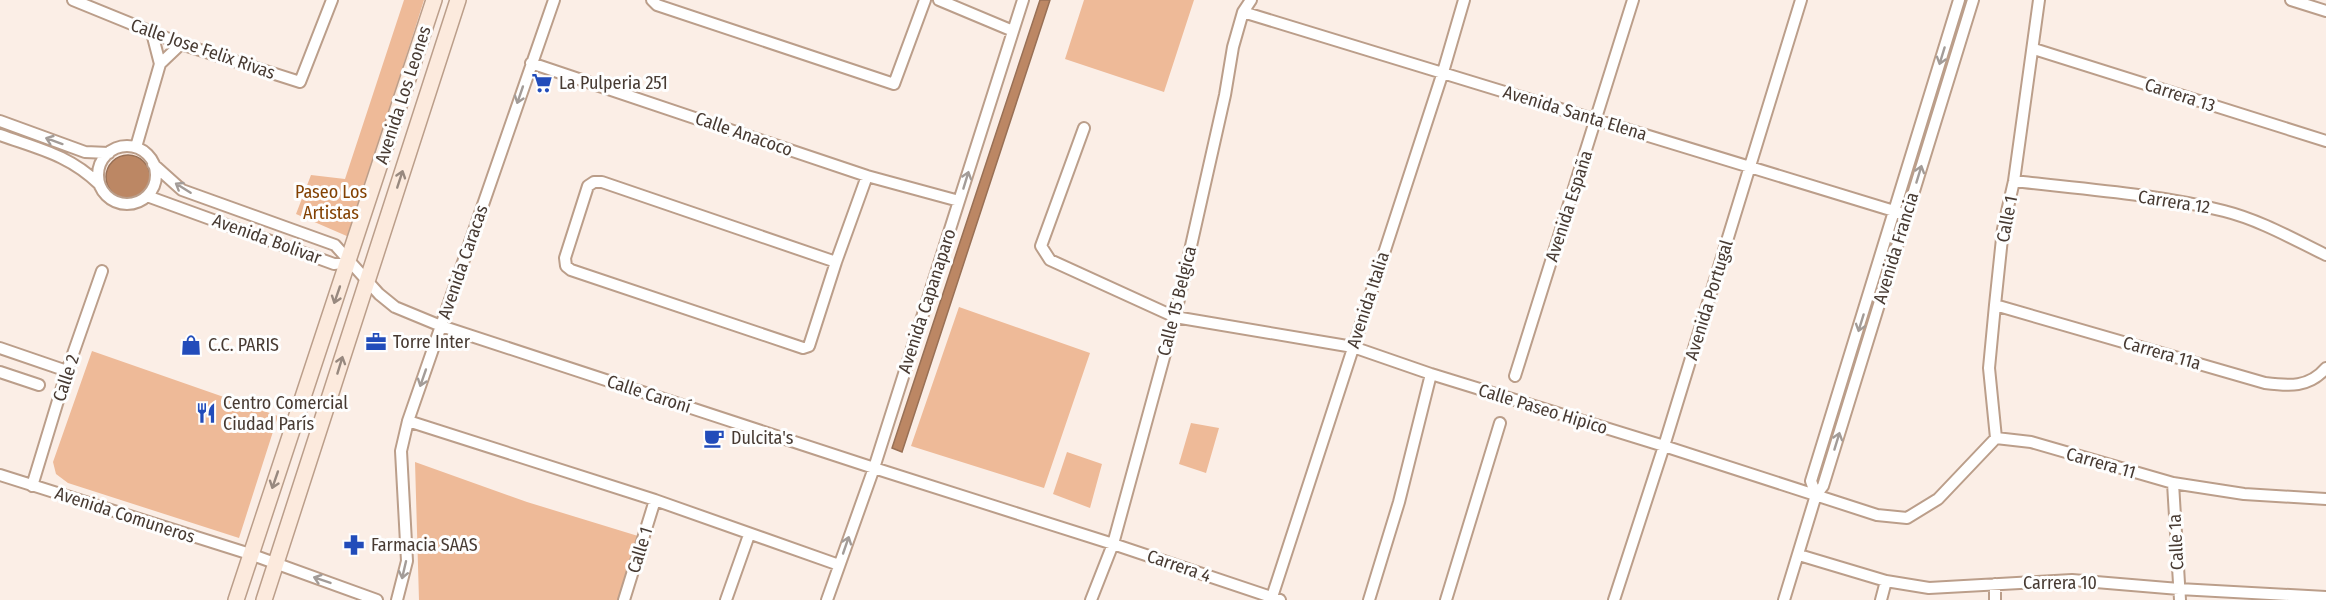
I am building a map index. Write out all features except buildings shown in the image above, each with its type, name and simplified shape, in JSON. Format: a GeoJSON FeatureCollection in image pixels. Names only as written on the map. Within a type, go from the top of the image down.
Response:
{"type":"FeatureCollection","features":[{"type":"Feature","properties":{"kind":"street","name":"Calle Jose Felix Rivas"},"geometry":{"type":"LineString","coordinates":[[73,0],[181,44],[300,82],[332,0]]}},
{"type":"Feature","properties":{"kind":"street","name":"Avenida Los Leones"},"geometry":{"type":"LineString","coordinates":[[236,600],[434,0]]}},
{"type":"Feature","properties":{"kind":"street","name":"Avenida Los Leones"},"geometry":{"type":"LineString","coordinates":[[264,600],[458,0]]}},
{"type":"Feature","properties":{"kind":"street","name":"Avenida Caracas"},"geometry":{"type":"LineString","coordinates":[[397,600],[407,561],[401,451],[408,421],[554,0]]}},
{"type":"Feature","properties":{"kind":"street"},"geometry":{"type":"LineString","coordinates":[[652,0],[657,5],[894,84],[925,0]]}},
{"type":"Feature","properties":{"kind":"street"},"geometry":{"type":"LineString","coordinates":[[939,0],[1013,31]]}},
{"type":"Feature","properties":{"kind":"street","name":"Avenida Capanaparo"},"geometry":{"type":"LineString","coordinates":[[827,600],[874,468],[1023,0]]}},
{"type":"Feature","properties":{"kind":"street","name":"Calle 15 Belgica"},"geometry":{"type":"LineString","coordinates":[[1090,600],[1113,544],[1175,317],[1225,95],[1233,46],[1243,12],[1251,0]]}},
{"type":"Feature","properties":{"kind":"street","name":"Avenida Italia"},"geometry":{"type":"LineString","coordinates":[[1274,599],[1464,0]]}},
{"type":"Feature","properties":{"kind":"street","name":"Avenida España"},"geometry":{"type":"LineString","coordinates":[[1515,376],[1633,0]]}},
{"type":"Feature","properties":{"kind":"street","name":"Avenida Portugal"},"geometry":{"type":"LineString","coordinates":[[1614,600],[1664,446],[1801,0]]}},
{"type":"Feature","properties":{"kind":"street","name":"Avenida Francia"},"geometry":{"type":"LineString","coordinates":[[1901,213],[1959,0]]}},
{"type":"Feature","properties":{"kind":"street","name":"Avenida Francia"},"geometry":{"type":"LineString","coordinates":[[1784,600],[1816,495],[1811,481],[1973,0]]}},
{"type":"Feature","properties":{"kind":"street","name":"Calle 1"},"geometry":{"type":"LineString","coordinates":[[1996,438],[1989,368],[1995,305],[2003,229],[2014,181],[2039,0]]}},
{"type":"Feature","properties":{"kind":"street"},"geometry":{"type":"LineString","coordinates":[[2291,0],[2326,11]]}},
{"type":"Feature","properties":{"kind":"street","name":"Avenida Santa Elena"},"geometry":{"type":"LineString","coordinates":[[1243,12],[1901,213]]}},
{"type":"Feature","properties":{"kind":"street"},"geometry":{"type":"LineString","coordinates":[[152,33],[160,64]]}},
{"type":"Feature","properties":{"kind":"street"},"geometry":{"type":"LineString","coordinates":[[99,184],[100,164],[109,153],[118,148],[136,147],[160,64],[181,44]]}},
{"type":"Feature","properties":{"kind":"street","name":"Carrera 13"},"geometry":{"type":"LineString","coordinates":[[2034,49],[2326,141]]}},
{"type":"Feature","properties":{"kind":"street","name":"Calle Anacoco"},"geometry":{"type":"LineString","coordinates":[[531,63],[867,176],[959,201]]}},
{"type":"Feature","properties":{"kind":"street"},"geometry":{"type":"LineString","coordinates":[[0,121],[85,152],[109,153]]}},
{"type":"Feature","properties":{"kind":"street","name":"Calle Paseo Hipico"},"geometry":{"type":"LineString","coordinates":[[1084,128],[1041,246],[1050,260],[1175,317],[1353,347],[1431,374],[1877,515],[1907,518],[1938,499],[1996,438]]}},
{"type":"Feature","properties":{"kind":"street"},"geometry":{"type":"LineString","coordinates":[[0,135],[69,160],[84,170],[99,184],[109,198],[116,202],[132,204],[147,196],[155,181],[153,164]]}},
{"type":"Feature","properties":{"kind":"street","name":"Avenida Bolivar"},"geometry":{"type":"LineString","coordinates":[[136,147],[182,190],[335,245],[348,262],[334,264],[147,196]]}},
{"type":"Feature","properties":{"kind":"street"},"geometry":{"type":"LineString","coordinates":[[836,262],[602,182],[594,182],[588,186],[565,258],[566,266],[571,270],[803,348],[809,346],[867,176]]}},
{"type":"Feature","properties":{"kind":"street","name":"Carrera 12"},"geometry":{"type":"LineString","coordinates":[[2014,181],[2178,201],[2227,211],[2276,230],[2326,255]]}},
{"type":"Feature","properties":{"kind":"street","name":"Calle Caroní"},"geometry":{"type":"LineString","coordinates":[[348,262],[395,307],[441,326],[1113,544]]}},
{"type":"Feature","properties":{"kind":"street","name":"Calle 2"},"geometry":{"type":"LineString","coordinates":[[32,486],[67,370],[102,271]]}},
{"type":"Feature","properties":{"kind":"street","name":"Carrera 11a"},"geometry":{"type":"LineString","coordinates":[[1995,305],[2265,383],[2290,386],[2308,384],[2326,368]]}},
{"type":"Feature","properties":{"kind":"street"},"geometry":{"type":"LineString","coordinates":[[0,348],[67,370]]}},
{"type":"Feature","properties":{"kind":"street"},"geometry":{"type":"LineString","coordinates":[[0,372],[39,385]]}},
{"type":"Feature","properties":{"kind":"street"},"geometry":{"type":"LineString","coordinates":[[1369,600],[1399,502],[1431,374]]}},
{"type":"Feature","properties":{"kind":"street"},"geometry":{"type":"LineString","coordinates":[[408,421],[655,500],[839,565]]}},
{"type":"Feature","properties":{"kind":"street"},"geometry":{"type":"LineString","coordinates":[[1446,600],[1500,423]]}},
{"type":"Feature","properties":{"kind":"street","name":"Carrera 11"},"geometry":{"type":"LineString","coordinates":[[1996,438],[2031,442],[2173,483],[2244,494],[2326,499]]}},
{"type":"Feature","properties":{"kind":"street","name":"Avenida Comuneros"},"geometry":{"type":"LineString","coordinates":[[0,475],[250,554],[377,600]]}},
{"type":"Feature","properties":{"kind":"street","name":"Calle 1a"},"geometry":{"type":"LineString","coordinates":[[2173,483],[2179,595]]}},
{"type":"Feature","properties":{"kind":"street","name":"Calle 1"},"geometry":{"type":"LineString","coordinates":[[624,600],[655,500]]}},
{"type":"Feature","properties":{"kind":"street"},"geometry":{"type":"LineString","coordinates":[[726,600],[749,535]]}},
{"type":"Feature","properties":{"kind":"street","name":"Carrera 4"},"geometry":{"type":"LineString","coordinates":[[1113,544],[1274,599]]}},
{"type":"Feature","properties":{"kind":"street","name":"Carrera 10"},"geometry":{"type":"LineString","coordinates":[[1799,555],[1886,581],[1929,588],[2072,580],[2179,595],[2326,597]]}},
{"type":"Feature","properties":{"kind":"street"},"geometry":{"type":"LineString","coordinates":[[1881,600],[1886,581]]}},
{"type":"Feature","properties":{"kind":"street"},"geometry":{"type":"LineString","coordinates":[[1995,584],[1995,600]]}},
{"type":"Feature","properties":{"kind":"green space","name":"Paseo Los Artistas"},"geometry":{"type":"Polygon","coordinates":[[[404,0],[424,0],[349,237],[296,214],[311,175],[345,179],[404,0]]]}},
{"type":"Feature","properties":{"kind":"green space"},"geometry":{"type":"Polygon","coordinates":[[[1084,0],[1194,0],[1164,92],[1065,59],[1084,0]]]}},
{"type":"Feature","properties":{"kind":"green space"},"geometry":{"type":"Polygon","coordinates":[[[959,307],[1090,353],[1044,488],[911,446],[959,307]]]}},
{"type":"Feature","properties":{"kind":"green space"},"geometry":{"type":"Polygon","coordinates":[[[92,351],[278,416],[239,538],[68,483],[56,474],[53,462],[92,351]]]}},
{"type":"Feature","properties":{"kind":"green space"},"geometry":{"type":"Polygon","coordinates":[[[1191,423],[1219,428],[1206,473],[1179,464],[1191,423]]]}},
{"type":"Feature","properties":{"kind":"green space"},"geometry":{"type":"Polygon","coordinates":[[[1067,452],[1102,464],[1090,508],[1053,494],[1067,452]]]}},
{"type":"Feature","properties":{"kind":"green space"},"geometry":{"type":"Polygon","coordinates":[[[415,462],[527,502],[638,536],[618,600],[419,600],[415,462]]]}},
{"type":"Feature","properties":{"kind":"shaded area"},"geometry":{"type":"Polygon","coordinates":[[[1040,0],[1050,0],[902,452],[892,448],[1040,0]]]}},
{"type":"Feature","properties":{"kind":"shaded area"},"geometry":{"type":"Polygon","coordinates":[[[128,155],[143,162],[150,177],[143,192],[128,199],[113,192],[106,177],[113,162],[128,155]]]}},
{"type":"Feature","properties":{"kind":"place","name":"La Pulperia 251"},"geometry":{"type":"Point","coordinates":[542,83]}},
{"type":"Feature","properties":{"kind":"place","name":"Torre Inter"},"geometry":{"type":"Point","coordinates":[376,342]}},
{"type":"Feature","properties":{"kind":"place","name":"C.C. PARIS"},"geometry":{"type":"Point","coordinates":[191,345]}},
{"type":"Feature","properties":{"kind":"place","name":"Centro Comercial Ciudad París"},"geometry":{"type":"Point","coordinates":[206,413]}},
{"type":"Feature","properties":{"kind":"place","name":"Dulcita's"},"geometry":{"type":"Point","coordinates":[714,438]}},
{"type":"Feature","properties":{"kind":"place","name":"Farmacia SAAS"},"geometry":{"type":"Point","coordinates":[354,545]}}]}
